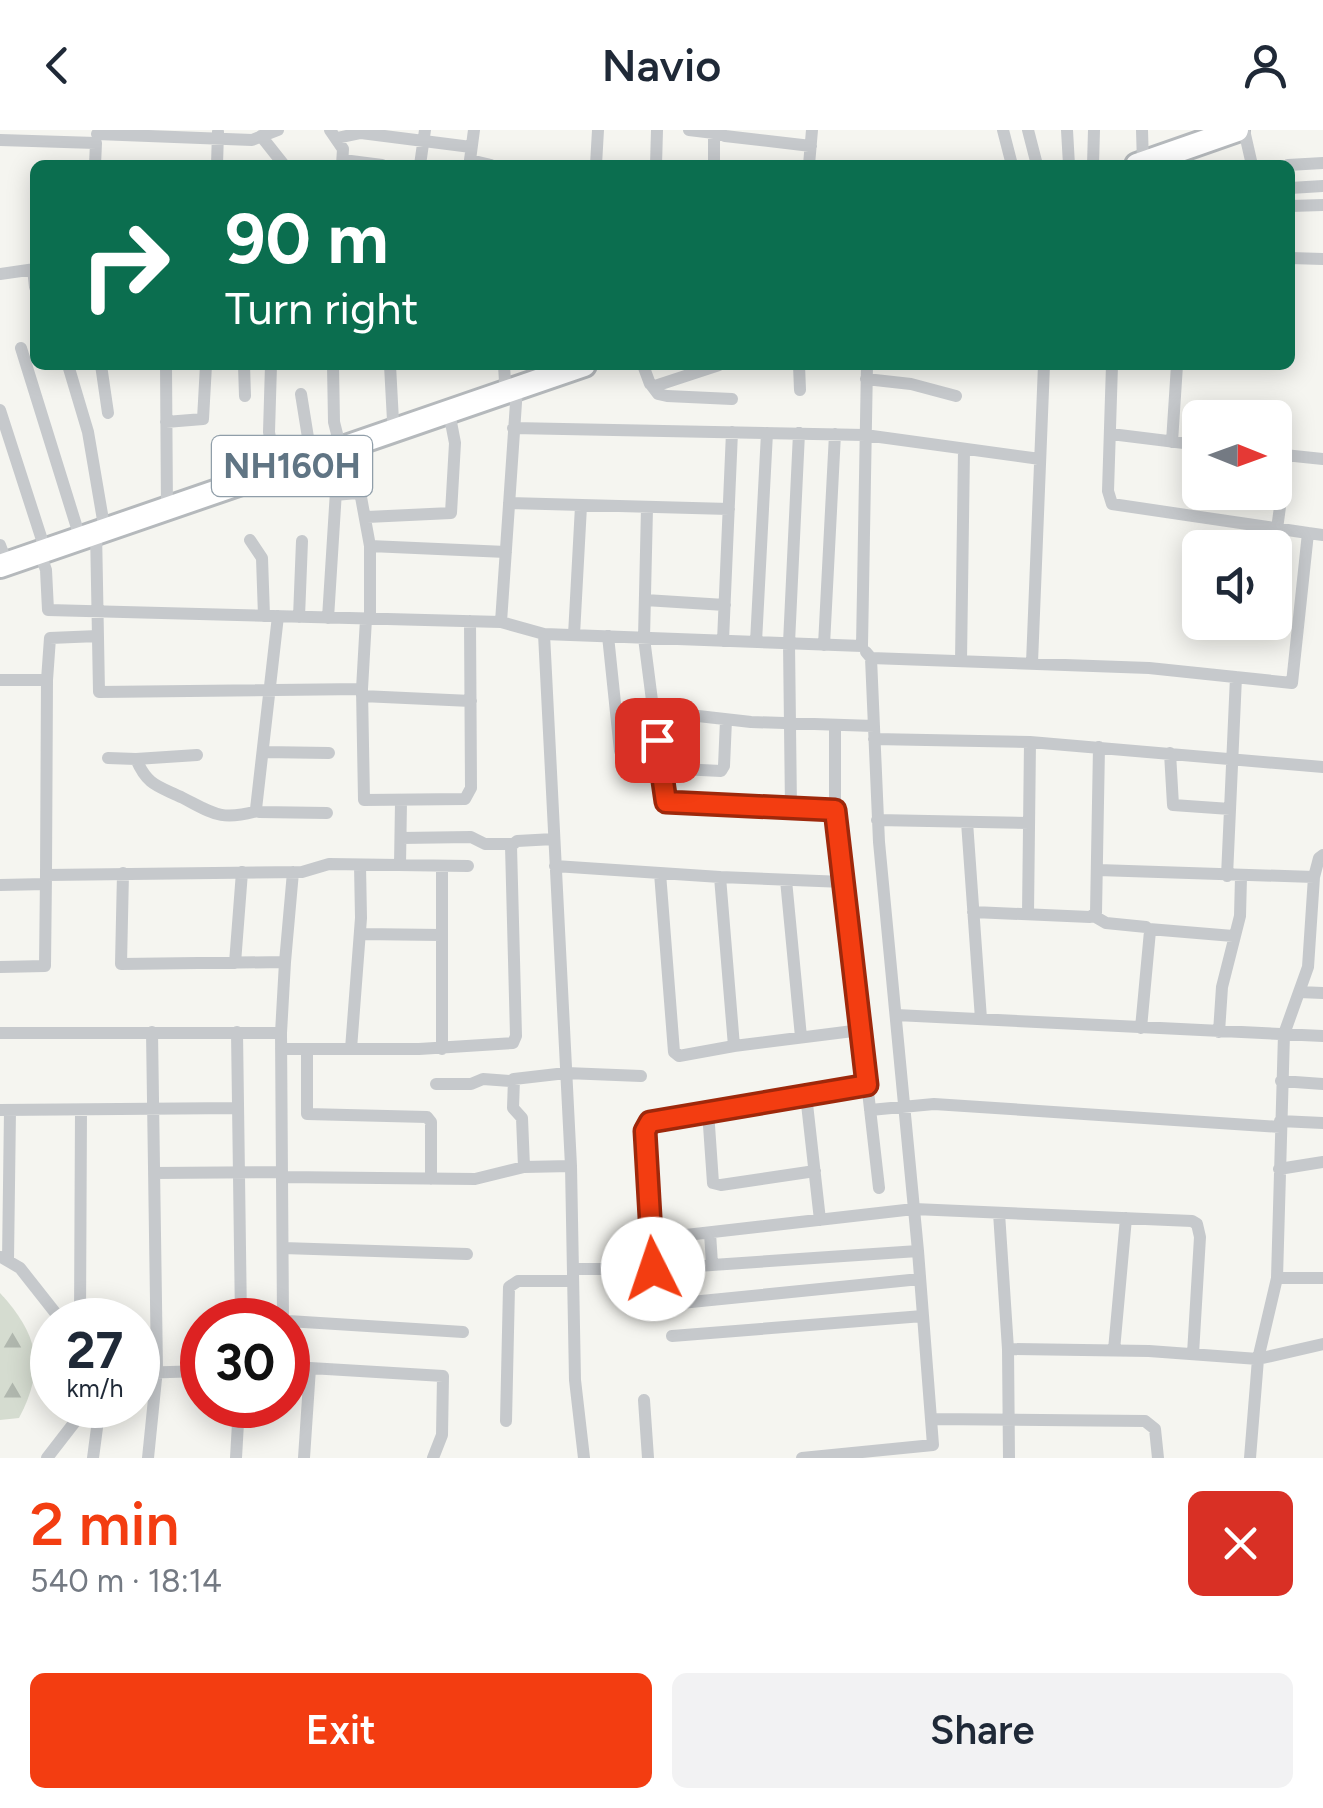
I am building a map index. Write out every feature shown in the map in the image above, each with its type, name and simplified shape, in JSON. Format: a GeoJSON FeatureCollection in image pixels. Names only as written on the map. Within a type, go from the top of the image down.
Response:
{"type":"FeatureCollection","features":[{"type":"Feature","properties":{"kind":"highway"},"geometry":{"type":"LineString","coordinates":[[1151,160],[1234,131]]}},
{"type":"Feature","properties":{"kind":"highway","name":"NH160H"},"geometry":{"type":"LineString","coordinates":[[329,449],[524,373]]}},
{"type":"Feature","properties":{"kind":"highway","name":"NH160H"},"geometry":{"type":"LineString","coordinates":[[1,554],[41,547],[93,526],[449,412],[524,373]]}},
{"type":"Feature","properties":{"kind":"street"},"geometry":{"type":"LineString","coordinates":[[0,140],[30,135],[218,134],[252,140],[278,130]]}},
{"type":"Feature","properties":{"kind":"street"},"geometry":{"type":"LineString","coordinates":[[470,160],[474,130]]}},
{"type":"Feature","properties":{"kind":"street"},"geometry":{"type":"LineString","coordinates":[[596,160],[598,130]]}},
{"type":"Feature","properties":{"kind":"street"},"geometry":{"type":"LineString","coordinates":[[656,160],[657,130]]}},
{"type":"Feature","properties":{"kind":"street"},"geometry":{"type":"LineString","coordinates":[[689,130],[810,146]]}},
{"type":"Feature","properties":{"kind":"street"},"geometry":{"type":"LineString","coordinates":[[809,160],[812,130]]}},
{"type":"Feature","properties":{"kind":"street"},"geometry":{"type":"LineString","coordinates":[[1004,130],[1011,160]]}},
{"type":"Feature","properties":{"kind":"street"},"geometry":{"type":"LineString","coordinates":[[1028,130],[1036,160]]}},
{"type":"Feature","properties":{"kind":"street"},"geometry":{"type":"LineString","coordinates":[[1068,130],[1069,160]]}},
{"type":"Feature","properties":{"kind":"street"},"geometry":{"type":"LineString","coordinates":[[1093,160],[1094,130]]}},
{"type":"Feature","properties":{"kind":"street"},"geometry":{"type":"LineString","coordinates":[[1140,160],[1142,130]]}},
{"type":"Feature","properties":{"kind":"street"},"geometry":{"type":"LineString","coordinates":[[1234,131],[1249,160]]}},
{"type":"Feature","properties":{"kind":"street"},"geometry":{"type":"LineString","coordinates":[[714,160],[717,132]]}},
{"type":"Feature","properties":{"kind":"street"},"geometry":{"type":"LineString","coordinates":[[217,160],[218,134]]}},
{"type":"Feature","properties":{"kind":"street"},"geometry":{"type":"LineString","coordinates":[[333,134],[424,136],[471,147]]}},
{"type":"Feature","properties":{"kind":"street"},"geometry":{"type":"LineString","coordinates":[[333,134],[343,149],[342,160]]}},
{"type":"Feature","properties":{"kind":"street"},"geometry":{"type":"LineString","coordinates":[[261,136],[280,160]]}},
{"type":"Feature","properties":{"kind":"street"},"geometry":{"type":"LineString","coordinates":[[1295,165],[1323,164]]}},
{"type":"Feature","properties":{"kind":"street"},"geometry":{"type":"LineString","coordinates":[[1295,188],[1323,186]]}},
{"type":"Feature","properties":{"kind":"street"},"geometry":{"type":"LineString","coordinates":[[1295,206],[1323,205]]}},
{"type":"Feature","properties":{"kind":"street"},"geometry":{"type":"LineString","coordinates":[[1295,258],[1323,259]]}},
{"type":"Feature","properties":{"kind":"street"},"geometry":{"type":"LineString","coordinates":[[0,274],[30,270]]}},
{"type":"Feature","properties":{"kind":"street"},"geometry":{"type":"LineString","coordinates":[[21,348],[93,526]]}},
{"type":"Feature","properties":{"kind":"street"},"geometry":{"type":"LineString","coordinates":[[69,370],[88,432],[99,692],[362,692],[470,701]]}},
{"type":"Feature","properties":{"kind":"street"},"geometry":{"type":"LineString","coordinates":[[102,370],[108,412]]}},
{"type":"Feature","properties":{"kind":"street"},"geometry":{"type":"LineString","coordinates":[[166,370],[167,505]]}},
{"type":"Feature","properties":{"kind":"street"},"geometry":{"type":"LineString","coordinates":[[166,422],[203,419],[206,370]]}},
{"type":"Feature","properties":{"kind":"street"},"geometry":{"type":"LineString","coordinates":[[244,370],[245,396]]}},
{"type":"Feature","properties":{"kind":"street"},"geometry":{"type":"LineString","coordinates":[[271,370],[269,432],[275,466]]}},
{"type":"Feature","properties":{"kind":"street"},"geometry":{"type":"LineString","coordinates":[[329,449],[334,422],[333,370]]}},
{"type":"Feature","properties":{"kind":"street"},"geometry":{"type":"LineString","coordinates":[[390,370],[393,421]]}},
{"type":"Feature","properties":{"kind":"street"},"geometry":{"type":"LineString","coordinates":[[645,370],[654,392],[732,399]]}},
{"type":"Feature","properties":{"kind":"street"},"geometry":{"type":"LineString","coordinates":[[652,386],[702,370]]}},
{"type":"Feature","properties":{"kind":"street"},"geometry":{"type":"LineString","coordinates":[[799,370],[800,390]]}},
{"type":"Feature","properties":{"kind":"street"},"geometry":{"type":"LineString","coordinates":[[1032,664],[1044,370]]}},
{"type":"Feature","properties":{"kind":"street"},"geometry":{"type":"LineString","coordinates":[[1112,370],[1108,492],[1112,504],[1323,534]]}},
{"type":"Feature","properties":{"kind":"street"},"geometry":{"type":"LineString","coordinates":[[1172,442],[1177,370]]}},
{"type":"Feature","properties":{"kind":"street"},"geometry":{"type":"LineString","coordinates":[[802,1458],[933,1452],[866,652],[866,372],[956,396]]}},
{"type":"Feature","properties":{"kind":"street"},"geometry":{"type":"LineString","coordinates":[[502,622],[513,428],[524,373]]}},
{"type":"Feature","properties":{"kind":"street"},"geometry":{"type":"LineString","coordinates":[[301,394],[329,449],[334,478],[328,618]]}},
{"type":"Feature","properties":{"kind":"street"},"geometry":{"type":"LineString","coordinates":[[0,410],[41,547],[46,570],[46,608],[502,622],[544,634],[824,644],[961,661],[1149,668],[1292,683],[1308,533]]}},
{"type":"Feature","properties":{"kind":"street"},"geometry":{"type":"LineString","coordinates":[[367,517],[450,512],[454,443],[449,412]]}},
{"type":"Feature","properties":{"kind":"street"},"geometry":{"type":"LineString","coordinates":[[513,428],[865,435],[1040,459]]}},
{"type":"Feature","properties":{"kind":"street"},"geometry":{"type":"LineString","coordinates":[[723,641],[732,432]]}},
{"type":"Feature","properties":{"kind":"street"},"geometry":{"type":"LineString","coordinates":[[756,642],[767,433]]}},
{"type":"Feature","properties":{"kind":"street"},"geometry":{"type":"LineString","coordinates":[[790,808],[788,643],[800,434]]}},
{"type":"Feature","properties":{"kind":"street"},"geometry":{"type":"LineString","coordinates":[[824,644],[834,434]]}},
{"type":"Feature","properties":{"kind":"street"},"geometry":{"type":"LineString","coordinates":[[1111,434],[1182,443]]}},
{"type":"Feature","properties":{"kind":"street"},"geometry":{"type":"LineString","coordinates":[[961,661],[964,450]]}},
{"type":"Feature","properties":{"kind":"street"},"geometry":{"type":"LineString","coordinates":[[1292,455],[1323,459]]}},
{"type":"Feature","properties":{"kind":"street"},"geometry":{"type":"LineString","coordinates":[[335,495],[360,494],[370,546],[362,692],[363,799],[401,802],[468,797],[470,622]]}},
{"type":"Feature","properties":{"kind":"street"},"geometry":{"type":"LineString","coordinates":[[508,503],[729,509]]}},
{"type":"Feature","properties":{"kind":"street"},"geometry":{"type":"LineString","coordinates":[[574,635],[581,506]]}},
{"type":"Feature","properties":{"kind":"street"},"geometry":{"type":"LineString","coordinates":[[647,508],[644,638],[666,802],[835,810]]}},
{"type":"Feature","properties":{"kind":"street"},"geometry":{"type":"LineString","coordinates":[[1277,529],[1278,510]]}},
{"type":"Feature","properties":{"kind":"street"},"geometry":{"type":"LineString","coordinates":[[250,540],[262,558],[271,616],[270,690],[257,811]]}},
{"type":"Feature","properties":{"kind":"street"},"geometry":{"type":"LineString","coordinates":[[299,617],[302,541]]}},
{"type":"Feature","properties":{"kind":"street"},"geometry":{"type":"LineString","coordinates":[[370,546],[506,552]]}},
{"type":"Feature","properties":{"kind":"street"},"geometry":{"type":"LineString","coordinates":[[645,600],[725,604]]}},
{"type":"Feature","properties":{"kind":"street"},"geometry":{"type":"LineString","coordinates":[[544,634],[571,1166],[575,1380],[584,1458]]}},
{"type":"Feature","properties":{"kind":"street"},"geometry":{"type":"LineString","coordinates":[[0,967],[45,966],[50,638],[98,636]]}},
{"type":"Feature","properties":{"kind":"street"},"geometry":{"type":"LineString","coordinates":[[608,636],[620,751]]}},
{"type":"Feature","properties":{"kind":"street"},"geometry":{"type":"LineString","coordinates":[[1219,1032],[1222,987],[1240,916],[1230,810],[1236,677]]}},
{"type":"Feature","properties":{"kind":"street"},"geometry":{"type":"LineString","coordinates":[[0,680],[47,680]]}},
{"type":"Feature","properties":{"kind":"street"},"geometry":{"type":"LineString","coordinates":[[654,711],[726,720],[836,725],[874,733],[1323,767]]}},
{"type":"Feature","properties":{"kind":"street"},"geometry":{"type":"LineString","coordinates":[[661,768],[721,771],[726,720]]}},
{"type":"Feature","properties":{"kind":"street"},"geometry":{"type":"LineString","coordinates":[[836,725],[835,810],[879,1188]]}},
{"type":"Feature","properties":{"kind":"street"},"geometry":{"type":"LineString","coordinates":[[1028,914],[1030,742]]}},
{"type":"Feature","properties":{"kind":"street"},"geometry":{"type":"LineString","coordinates":[[1094,916],[1098,908],[1100,748]]}},
{"type":"Feature","properties":{"kind":"street"},"geometry":{"type":"LineString","coordinates":[[262,752],[329,752]]}},
{"type":"Feature","properties":{"kind":"street"},"geometry":{"type":"LineString","coordinates":[[1170,753],[1171,804],[1230,810]]}},
{"type":"Feature","properties":{"kind":"street"},"geometry":{"type":"LineString","coordinates":[[108,758],[197,755]]}},
{"type":"Feature","properties":{"kind":"street"},"geometry":{"type":"LineString","coordinates":[[136,760],[160,790],[205,812],[221,816],[257,811],[326,813]]}},
{"type":"Feature","properties":{"kind":"street"},"geometry":{"type":"LineString","coordinates":[[400,866],[401,802]]}},
{"type":"Feature","properties":{"kind":"street"},"geometry":{"type":"LineString","coordinates":[[878,820],[1029,823]]}},
{"type":"Feature","properties":{"kind":"street"},"geometry":{"type":"LineString","coordinates":[[967,822],[981,1019]]}},
{"type":"Feature","properties":{"kind":"street"},"geometry":{"type":"LineString","coordinates":[[401,838],[471,837],[485,844],[554,839]]}},
{"type":"Feature","properties":{"kind":"street"},"geometry":{"type":"LineString","coordinates":[[281,1048],[442,1048],[508,1045],[516,1041],[512,844]]}},
{"type":"Feature","properties":{"kind":"street"},"geometry":{"type":"LineString","coordinates":[[1250,1458],[1258,1359],[1278,1278],[1284,1034],[1310,953],[1314,877],[1323,855]]}},
{"type":"Feature","properties":{"kind":"street"},"geometry":{"type":"LineString","coordinates":[[0,884],[124,873],[293,872],[329,864],[468,866]]}},
{"type":"Feature","properties":{"kind":"street"},"geometry":{"type":"LineString","coordinates":[[351,1049],[360,934],[360,865]]}},
{"type":"Feature","properties":{"kind":"street"},"geometry":{"type":"LineString","coordinates":[[442,866],[442,1048]]}},
{"type":"Feature","properties":{"kind":"street"},"geometry":{"type":"LineString","coordinates":[[556,866],[844,882]]}},
{"type":"Feature","properties":{"kind":"street"},"geometry":{"type":"LineString","coordinates":[[1098,870],[1314,877]]}},
{"type":"Feature","properties":{"kind":"street"},"geometry":{"type":"LineString","coordinates":[[235,963],[242,872]]}},
{"type":"Feature","properties":{"kind":"street"},"geometry":{"type":"LineString","coordinates":[[284,1298],[281,1033],[293,872]]}},
{"type":"Feature","properties":{"kind":"street"},"geometry":{"type":"LineString","coordinates":[[124,873],[121,964],[285,962]]}},
{"type":"Feature","properties":{"kind":"street"},"geometry":{"type":"LineString","coordinates":[[660,873],[674,1052],[679,1056],[861,1030]]}},
{"type":"Feature","properties":{"kind":"street"},"geometry":{"type":"LineString","coordinates":[[720,877],[734,1046]]}},
{"type":"Feature","properties":{"kind":"street"},"geometry":{"type":"LineString","coordinates":[[786,880],[801,1037]]}},
{"type":"Feature","properties":{"kind":"street"},"geometry":{"type":"LineString","coordinates":[[973,912],[1094,916],[1106,923],[1234,936]]}},
{"type":"Feature","properties":{"kind":"street"},"geometry":{"type":"LineString","coordinates":[[1141,1028],[1149,929]]}},
{"type":"Feature","properties":{"kind":"street"},"geometry":{"type":"LineString","coordinates":[[360,934],[442,935]]}},
{"type":"Feature","properties":{"kind":"street"},"geometry":{"type":"LineString","coordinates":[[1299,992],[1323,994]]}},
{"type":"Feature","properties":{"kind":"street"},"geometry":{"type":"LineString","coordinates":[[896,1015],[1323,1036]]}},
{"type":"Feature","properties":{"kind":"street"},"geometry":{"type":"LineString","coordinates":[[0,1032],[281,1033]]}},
{"type":"Feature","properties":{"kind":"street"},"geometry":{"type":"LineString","coordinates":[[152,1032],[155,1298]]}},
{"type":"Feature","properties":{"kind":"street"},"geometry":{"type":"LineString","coordinates":[[237,1032],[241,1298]]}},
{"type":"Feature","properties":{"kind":"street"},"geometry":{"type":"LineString","coordinates":[[307,1049],[307,1114],[428,1117],[431,1179]]}},
{"type":"Feature","properties":{"kind":"street"},"geometry":{"type":"LineString","coordinates":[[436,1084],[471,1084],[483,1079],[512,1081],[566,1073],[642,1076]]}},
{"type":"Feature","properties":{"kind":"street"},"geometry":{"type":"LineString","coordinates":[[512,1081],[513,1108],[523,1123],[524,1166]]}},
{"type":"Feature","properties":{"kind":"street"},"geometry":{"type":"LineString","coordinates":[[1281,1082],[1323,1084]]}},
{"type":"Feature","properties":{"kind":"street"},"geometry":{"type":"LineString","coordinates":[[653,1269],[646,1126],[654,1119],[867,1085]]}},
{"type":"Feature","properties":{"kind":"street"},"geometry":{"type":"LineString","coordinates":[[806,1095],[820,1220]]}},
{"type":"Feature","properties":{"kind":"street"},"geometry":{"type":"LineString","coordinates":[[870,1110],[934,1104],[1323,1124]]}},
{"type":"Feature","properties":{"kind":"street"},"geometry":{"type":"LineString","coordinates":[[44,1298],[20,1268],[4,1258],[5,1110],[238,1108]]}},
{"type":"Feature","properties":{"kind":"street"},"geometry":{"type":"LineString","coordinates":[[80,1298],[81,1110]]}},
{"type":"Feature","properties":{"kind":"street"},"geometry":{"type":"LineString","coordinates":[[708,1111],[713,1183],[815,1172]]}},
{"type":"Feature","properties":{"kind":"street"},"geometry":{"type":"LineString","coordinates":[[1279,1169],[1323,1162]]}},
{"type":"Feature","properties":{"kind":"street"},"geometry":{"type":"LineString","coordinates":[[154,1173],[475,1179],[524,1166],[571,1166]]}},
{"type":"Feature","properties":{"kind":"street"},"geometry":{"type":"LineString","coordinates":[[651,1239],[914,1209],[1192,1221],[1197,1224],[1200,1237],[1193,1354]]}},
{"type":"Feature","properties":{"kind":"street"},"geometry":{"type":"LineString","coordinates":[[999,1213],[1010,1458]]}},
{"type":"Feature","properties":{"kind":"street"},"geometry":{"type":"LineString","coordinates":[[1114,1350],[1126,1218]]}},
{"type":"Feature","properties":{"kind":"street"},"geometry":{"type":"LineString","coordinates":[[710,1233],[712,1264]]}},
{"type":"Feature","properties":{"kind":"street"},"geometry":{"type":"LineString","coordinates":[[283,1248],[467,1254]]}},
{"type":"Feature","properties":{"kind":"street"},"geometry":{"type":"LineString","coordinates":[[506,1421],[509,1287],[518,1281],[918,1250]]}},
{"type":"Feature","properties":{"kind":"street"},"geometry":{"type":"LineString","coordinates":[[1278,1278],[1323,1278]]}},
{"type":"Feature","properties":{"kind":"street"},"geometry":{"type":"LineString","coordinates":[[661,1305],[920,1279]]}},
{"type":"Feature","properties":{"kind":"street"},"geometry":{"type":"LineString","coordinates":[[672,1336],[923,1316]]}},
{"type":"Feature","properties":{"kind":"street"},"geometry":{"type":"LineString","coordinates":[[310,1322],[464,1332]]}},
{"type":"Feature","properties":{"kind":"street"},"geometry":{"type":"LineString","coordinates":[[1008,1349],[1114,1350],[1258,1359],[1323,1344]]}},
{"type":"Feature","properties":{"kind":"street"},"geometry":{"type":"LineString","coordinates":[[310,1368],[443,1376],[442,1435],[432,1458]]}},
{"type":"Feature","properties":{"kind":"street"},"geometry":{"type":"LineString","coordinates":[[644,1400],[648,1458]]}},
{"type":"Feature","properties":{"kind":"street"},"geometry":{"type":"LineString","coordinates":[[931,1419],[1144,1421],[1155,1430],[1158,1458]]}},
{"type":"Feature","properties":{"kind":"street"},"geometry":{"type":"LineString","coordinates":[[47,1458],[70,1428]]}},
{"type":"Feature","properties":{"kind":"street"},"geometry":{"type":"LineString","coordinates":[[93,1458],[97,1428]]}},
{"type":"Feature","properties":{"kind":"street"},"geometry":{"type":"LineString","coordinates":[[148,1458],[151,1428]]}},
{"type":"Feature","properties":{"kind":"street"},"geometry":{"type":"LineString","coordinates":[[236,1458],[238,1428]]}},
{"type":"Feature","properties":{"kind":"street"},"geometry":{"type":"LineString","coordinates":[[304,1458],[306,1428]]}},
{"type":"Feature","properties":{"kind":"green space"},"geometry":{"type":"Polygon","coordinates":[[[0,1293],[30,1337],[30,1392],[19,1418],[0,1420],[0,1293]]]}},
{"type":"Feature","properties":{"kind":"route"},"geometry":{"type":"LineString","coordinates":[[653,1269],[645,1131],[650,1122],[867,1085],[835,810],[666,802],[657,740]]}}]}
